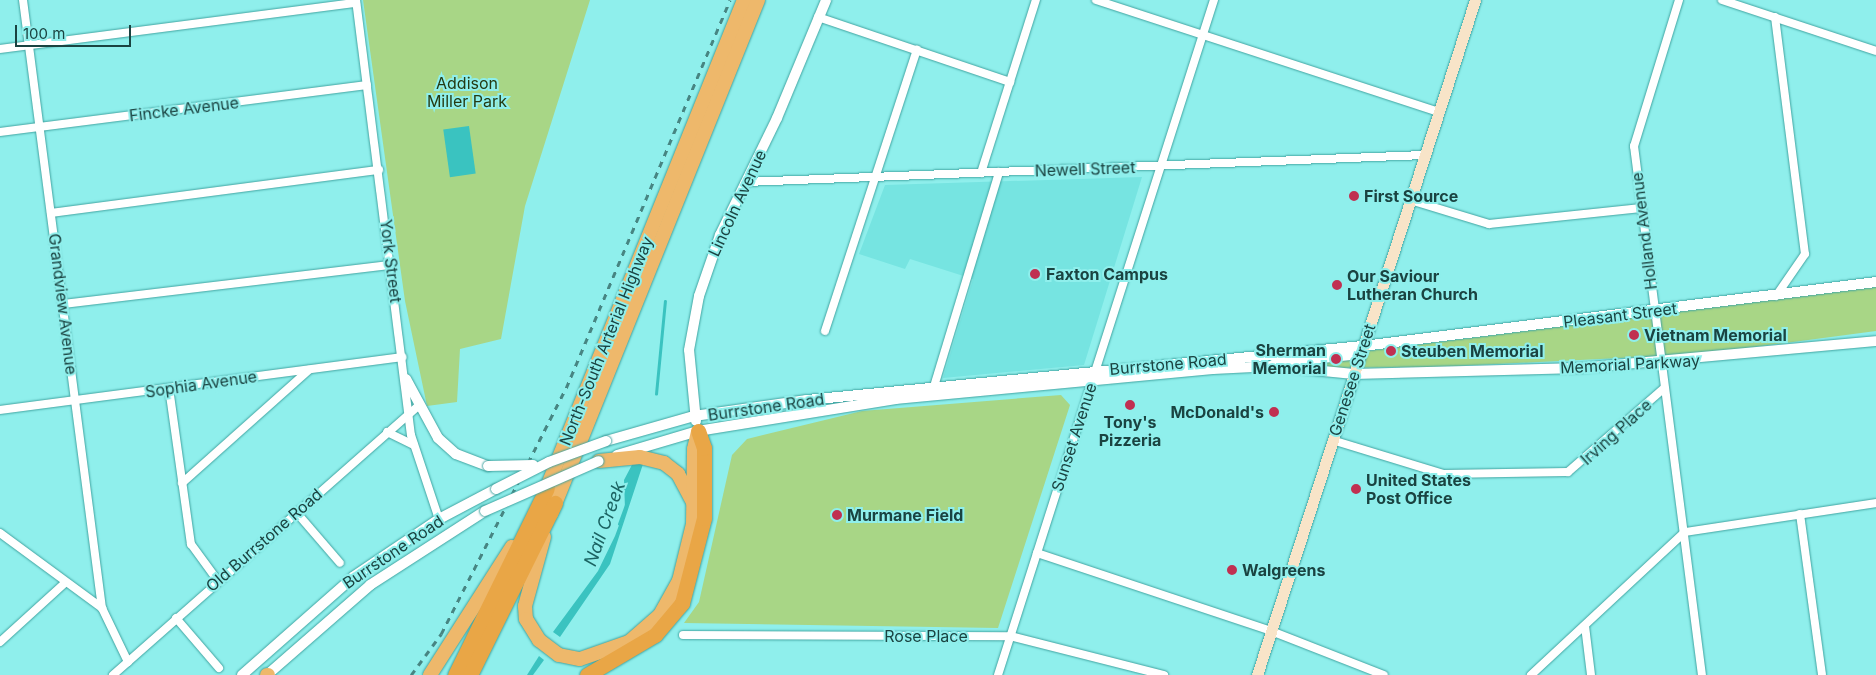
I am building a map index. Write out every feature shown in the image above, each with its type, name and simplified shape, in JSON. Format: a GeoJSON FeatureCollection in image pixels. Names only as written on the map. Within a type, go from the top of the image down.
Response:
{"type":"FeatureCollection","features":[{"type":"Feature","properties":{"kind":"highway","name":"North-South Arterial Highway"},"geometry":{"type":"LineString","coordinates":[[455,675],[547,488],[744,0]]}},
{"type":"Feature","properties":{"kind":"highway","name":"North-South Arterial Highway"},"geometry":{"type":"LineString","coordinates":[[470,675],[555,503],[758,0]]}},
{"type":"Feature","properties":{"kind":"highway"},"geometry":{"type":"LineString","coordinates":[[555,503],[525,606],[526,619],[540,640],[573,659],[616,649],[660,615],[679,581],[694,510],[694,449],[698,431]]}},
{"type":"Feature","properties":{"kind":"highway"},"geometry":{"type":"LineString","coordinates":[[587,675],[648,641],[682,603],[704,518],[704,448],[698,431]]}},
{"type":"Feature","properties":{"kind":"highway"},"geometry":{"type":"LineString","coordinates":[[599,461],[640,457],[664,463],[689,490],[694,510]]}},
{"type":"Feature","properties":{"kind":"highway"},"geometry":{"type":"LineString","coordinates":[[430,675],[547,488]]}},
{"type":"Feature","properties":{"kind":"main road","name":"Genesee Street"},"geometry":{"type":"LineString","coordinates":[[1257,675],[1475,0]]}},
{"type":"Feature","properties":{"kind":"street","name":"Grandview Avenue"},"geometry":{"type":"LineString","coordinates":[[23,0],[102,608]]}},
{"type":"Feature","properties":{"kind":"street","name":"Lincoln Avenue"},"geometry":{"type":"LineString","coordinates":[[698,431],[694,416],[689,350],[699,296],[720,235],[746,182],[826,0]]}},
{"type":"Feature","properties":{"kind":"street"},"geometry":{"type":"LineString","coordinates":[[981,173],[1036,0]]}},
{"type":"Feature","properties":{"kind":"street"},"geometry":{"type":"LineString","coordinates":[[1096,0],[1439,112]]}},
{"type":"Feature","properties":{"kind":"street","name":"Sunset Avenue"},"geometry":{"type":"LineString","coordinates":[[998,675],[1214,0]]}},
{"type":"Feature","properties":{"kind":"street","name":"Holland Avenue"},"geometry":{"type":"LineString","coordinates":[[1679,0],[1634,146],[1659,364],[1702,675]]}},
{"type":"Feature","properties":{"kind":"street"},"geometry":{"type":"LineString","coordinates":[[1722,0],[1876,51]]}},
{"type":"Feature","properties":{"kind":"street"},"geometry":{"type":"LineString","coordinates":[[0,49],[356,1]]}},
{"type":"Feature","properties":{"kind":"street","name":"York Street"},"geometry":{"type":"LineString","coordinates":[[356,1],[392,264],[406,379],[408,414],[414,444],[439,519]]}},
{"type":"Feature","properties":{"kind":"street"},"geometry":{"type":"LineString","coordinates":[[1775,17],[1805,254],[1776,296]]}},
{"type":"Feature","properties":{"kind":"street"},"geometry":{"type":"LineString","coordinates":[[818,18],[1010,82]]}},
{"type":"Feature","properties":{"kind":"street"},"geometry":{"type":"LineString","coordinates":[[825,331],[917,50]]}},
{"type":"Feature","properties":{"kind":"street","name":"Fincke Avenue"},"geometry":{"type":"LineString","coordinates":[[0,132],[367,85]]}},
{"type":"Feature","properties":{"kind":"street","name":"Newell Street"},"geometry":{"type":"LineString","coordinates":[[746,182],[1425,155]]}},
{"type":"Feature","properties":{"kind":"street"},"geometry":{"type":"LineString","coordinates":[[51,213],[379,170]]}},
{"type":"Feature","properties":{"kind":"street"},"geometry":{"type":"LineString","coordinates":[[932,392],[999,172]]}},
{"type":"Feature","properties":{"kind":"street"},"geometry":{"type":"LineString","coordinates":[[1410,200],[1489,224],[1641,208]]}},
{"type":"Feature","properties":{"kind":"street"},"geometry":{"type":"LineString","coordinates":[[63,304],[392,264]]}},
{"type":"Feature","properties":{"kind":"street","name":"Pleasant Street"},"geometry":{"type":"LineString","coordinates":[[1362,350],[1876,282]]}},
{"type":"Feature","properties":{"kind":"street","name":"Memorial Parkway"},"geometry":{"type":"LineString","coordinates":[[1354,374],[1659,364],[1876,341]]}},
{"type":"Feature","properties":{"kind":"street"},"geometry":{"type":"LineString","coordinates":[[1257,365],[1362,350]]}},
{"type":"Feature","properties":{"kind":"street","name":"Burrstone Road"},"geometry":{"type":"LineString","coordinates":[[242,675],[353,577],[439,519],[548,462],[606,441],[694,416],[1093,375],[1362,350]]}},
{"type":"Feature","properties":{"kind":"street","name":"Sophia Avenue"},"geometry":{"type":"LineString","coordinates":[[0,410],[403,357]]}},
{"type":"Feature","properties":{"kind":"street","name":"Burrstone Road"},"geometry":{"type":"LineString","coordinates":[[1093,375],[1257,365],[1354,374]]}},
{"type":"Feature","properties":{"kind":"street"},"geometry":{"type":"LineString","coordinates":[[182,483],[309,370]]}},
{"type":"Feature","properties":{"kind":"street"},"geometry":{"type":"LineString","coordinates":[[406,379],[417,406],[438,438],[456,454],[488,466],[519,468],[548,462]]}},
{"type":"Feature","properties":{"kind":"street"},"geometry":{"type":"LineString","coordinates":[[169,388],[191,544],[218,581]]}},
{"type":"Feature","properties":{"kind":"street","name":"Irving Place"},"geometry":{"type":"LineString","coordinates":[[1332,440],[1443,474],[1568,472],[1663,389]]}},
{"type":"Feature","properties":{"kind":"street","name":"Burrstone Road"},"geometry":{"type":"LineString","coordinates":[[267,675],[370,586],[486,512],[599,461],[698,431],[932,392]]}},
{"type":"Feature","properties":{"kind":"street","name":"Old Burrstone Road"},"geometry":{"type":"LineString","coordinates":[[115,674],[417,406]]}},
{"type":"Feature","properties":{"kind":"street"},"geometry":{"type":"LineString","coordinates":[[387,432],[414,444]]}},
{"type":"Feature","properties":{"kind":"street"},"geometry":{"type":"LineString","coordinates":[[1531,675],[1682,534],[1696,527],[1876,502]]}},
{"type":"Feature","properties":{"kind":"street"},"geometry":{"type":"LineString","coordinates":[[296,512],[340,563]]}},
{"type":"Feature","properties":{"kind":"street"},"geometry":{"type":"LineString","coordinates":[[1800,514],[1822,675]]}},
{"type":"Feature","properties":{"kind":"street"},"geometry":{"type":"LineString","coordinates":[[0,533],[102,608],[128,662]]}},
{"type":"Feature","properties":{"kind":"street"},"geometry":{"type":"LineString","coordinates":[[1037,553],[1271,632],[1384,675]]}},
{"type":"Feature","properties":{"kind":"street"},"geometry":{"type":"LineString","coordinates":[[0,642],[66,582]]}},
{"type":"Feature","properties":{"kind":"street"},"geometry":{"type":"LineString","coordinates":[[176,618],[220,668]]}},
{"type":"Feature","properties":{"kind":"street"},"geometry":{"type":"LineString","coordinates":[[1585,626],[1591,675]]}},
{"type":"Feature","properties":{"kind":"street","name":"Rose Place"},"geometry":{"type":"LineString","coordinates":[[683,635],[1010,636],[1164,675]]}},
{"type":"Feature","properties":{"kind":"shaded area"},"geometry":{"type":"Polygon","coordinates":[[[469,126],[476,174],[450,177],[443,130],[469,126]]]}},
{"type":"Feature","properties":{"kind":"shaded area","name":"Faxton Campus"},"geometry":{"type":"Polygon","coordinates":[[[1142,177],[1084,365],[943,378],[973,279],[910,259],[905,269],[859,254],[885,185],[1142,177]]]}},
{"type":"Feature","properties":{"kind":"shaded area"},"geometry":{"type":"Polygon","coordinates":[[[634,461],[644,461],[610,564],[560,637],[553,632],[598,571],[615,536],[625,509],[624,480],[634,461]]]}},
{"type":"Feature","properties":{"kind":"shaded area"},"geometry":{"type":"Polygon","coordinates":[[[539,656],[544,660],[533,675],[527,675],[539,656]]]}},
{"type":"Feature","properties":{"kind":"green space","name":"Addison Miller Park"},"geometry":{"type":"Polygon","coordinates":[[[363,0],[590,0],[525,206],[501,339],[460,349],[457,402],[427,406],[405,301],[363,0]]]}},
{"type":"Feature","properties":{"kind":"green space"},"geometry":{"type":"Polygon","coordinates":[[[1876,287],[1876,331],[1701,354],[1437,367],[1320,368],[1289,361],[1876,287]]]}},
{"type":"Feature","properties":{"kind":"green space"},"geometry":{"type":"Polygon","coordinates":[[[1061,395],[1070,405],[998,628],[684,623],[699,602],[732,455],[747,439],[862,411],[1061,395]]]}},
{"type":"Feature","properties":{"kind":"waterway","name":"Nail Creek"},"geometry":{"type":"LineString","coordinates":[[656,394],[665,301]]}},
{"type":"Feature","properties":{"kind":"waterway","name":"Nail Creek"},"geometry":{"type":"LineString","coordinates":[[619,524],[626,505]]}},
{"type":"Feature","properties":{"kind":"railway"},"geometry":{"type":"LineString","coordinates":[[411,675],[441,634],[566,388],[730,0]]}},
{"type":"Feature","properties":{"kind":"place","name":"First Source"},"geometry":{"type":"Point","coordinates":[1354,196]}},
{"type":"Feature","properties":{"kind":"place","name":"Faxton Campus"},"geometry":{"type":"Point","coordinates":[1035,274]}},
{"type":"Feature","properties":{"kind":"place","name":"Our Saviour Lutheran Church"},"geometry":{"type":"Point","coordinates":[1337,285]}},
{"type":"Feature","properties":{"kind":"place","name":"Vietnam Memorial"},"geometry":{"type":"Point","coordinates":[1634,335]}},
{"type":"Feature","properties":{"kind":"place","name":"Steuben Memorial"},"geometry":{"type":"Point","coordinates":[1391,351]}},
{"type":"Feature","properties":{"kind":"place","name":"Sherman Memorial"},"geometry":{"type":"Point","coordinates":[1336,359]}},
{"type":"Feature","properties":{"kind":"place","name":"Tony's Pizzeria"},"geometry":{"type":"Point","coordinates":[1130,405]}},
{"type":"Feature","properties":{"kind":"place","name":"McDonald's"},"geometry":{"type":"Point","coordinates":[1274,412]}},
{"type":"Feature","properties":{"kind":"place","name":"United States Post Office"},"geometry":{"type":"Point","coordinates":[1356,489]}},
{"type":"Feature","properties":{"kind":"place","name":"Murmane Field"},"geometry":{"type":"Point","coordinates":[837,515]}},
{"type":"Feature","properties":{"kind":"place","name":"Walgreens"},"geometry":{"type":"Point","coordinates":[1232,570]}}]}
